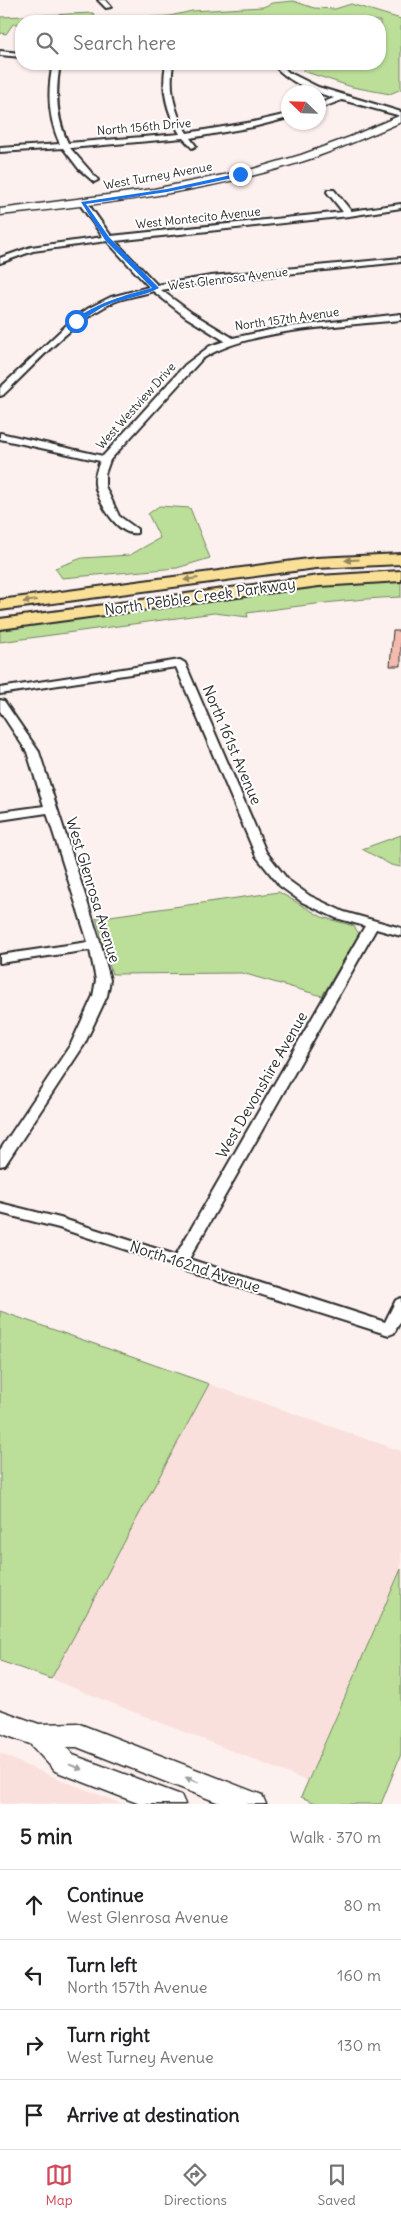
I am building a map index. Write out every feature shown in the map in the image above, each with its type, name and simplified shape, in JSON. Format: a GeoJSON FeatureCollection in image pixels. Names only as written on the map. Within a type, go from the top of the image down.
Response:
{"type":"FeatureCollection","features":[{"type":"Feature","properties":{"kind":"main road","name":"North Pebble Creek Parkway"},"geometry":{"type":"LineString","coordinates":[[0,605],[310,564],[401,558]]}},
{"type":"Feature","properties":{"kind":"main road","name":"North Pebble Creek Parkway"},"geometry":{"type":"LineString","coordinates":[[0,624],[319,581],[401,576]]}},
{"type":"Feature","properties":{"kind":"street"},"geometry":{"type":"LineString","coordinates":[[101,0],[108,8]]}},
{"type":"Feature","properties":{"kind":"street"},"geometry":{"type":"LineString","coordinates":[[0,54],[15,55]]}},
{"type":"Feature","properties":{"kind":"street"},"geometry":{"type":"LineString","coordinates":[[55,70],[53,94],[54,122],[64,145],[94,180]]}},
{"type":"Feature","properties":{"kind":"street"},"geometry":{"type":"LineString","coordinates":[[167,70],[166,75],[171,107],[183,135],[192,146]]}},
{"type":"Feature","properties":{"kind":"street"},"geometry":{"type":"LineString","coordinates":[[282,70],[288,76],[308,86],[401,114]]}},
{"type":"Feature","properties":{"kind":"street"},"geometry":{"type":"LineString","coordinates":[[326,104],[343,97]]}},
{"type":"Feature","properties":{"kind":"street","name":"North 156th Drive"},"geometry":{"type":"LineString","coordinates":[[0,150],[183,135],[241,128],[281,118]]}},
{"type":"Feature","properties":{"kind":"street","name":"West Turney Avenue"},"geometry":{"type":"LineString","coordinates":[[0,212],[83,203],[167,190],[262,169],[343,143],[401,118]]}},
{"type":"Feature","properties":{"kind":"street"},"geometry":{"type":"LineString","coordinates":[[331,192],[348,214]]}},
{"type":"Feature","properties":{"kind":"street","name":"North 157th Avenue"},"geometry":{"type":"LineString","coordinates":[[83,203],[107,238],[156,288],[187,315],[232,341],[279,331],[401,317]]}},
{"type":"Feature","properties":{"kind":"street","name":"West Montecito Avenue"},"geometry":{"type":"LineString","coordinates":[[0,261],[31,249],[107,238],[348,214],[401,206]]}},
{"type":"Feature","properties":{"kind":"street","name":"West Glenrosa Avenue"},"geometry":{"type":"LineString","coordinates":[[0,393],[76,321],[92,310],[114,299],[156,288],[211,280],[401,260]]}},
{"type":"Feature","properties":{"kind":"street","name":"West Westview Drive"},"geometry":{"type":"LineString","coordinates":[[132,531],[115,518],[100,486],[100,474],[105,459],[199,357],[232,341]]}},
{"type":"Feature","properties":{"kind":"street"},"geometry":{"type":"LineString","coordinates":[[0,436],[105,459]]}},
{"type":"Feature","properties":{"kind":"street","name":"North 161st Avenue"},"geometry":{"type":"LineString","coordinates":[[0,691],[180,663],[260,853],[284,884],[306,899],[340,916],[401,932]]}},
{"type":"Feature","properties":{"kind":"street","name":"West Glenrosa Avenue"},"geometry":{"type":"LineString","coordinates":[[0,703],[33,752],[95,944],[103,980],[93,1016],[78,1045],[0,1161]]}},
{"type":"Feature","properties":{"kind":"street"},"geometry":{"type":"LineString","coordinates":[[0,816],[51,809]]}},
{"type":"Feature","properties":{"kind":"street","name":"West Devonshire Avenue"},"geometry":{"type":"LineString","coordinates":[[180,1262],[373,924]]}},
{"type":"Feature","properties":{"kind":"street"},"geometry":{"type":"LineString","coordinates":[[0,959],[95,944]]}},
{"type":"Feature","properties":{"kind":"street","name":"North 162nd Avenue"},"geometry":{"type":"LineString","coordinates":[[0,1208],[60,1223],[390,1329],[401,1304]]}},
{"type":"Feature","properties":{"kind":"street"},"geometry":{"type":"LineString","coordinates":[[0,1720],[39,1736],[77,1735],[254,1804]]}},
{"type":"Feature","properties":{"kind":"street"},"geometry":{"type":"LineString","coordinates":[[39,1736],[64,1763],[172,1804]]}},
{"type":"Feature","properties":{"kind":"shaded area"},"geometry":{"type":"Polygon","coordinates":[[[209,1384],[401,1451],[401,1569],[307,1781],[51,1679],[209,1384]]]}},
{"type":"Feature","properties":{"kind":"shaded area"},"geometry":{"type":"Polygon","coordinates":[[[0,1753],[27,1766],[122,1804],[0,1804],[0,1753]]]}},
{"type":"Feature","properties":{"kind":"green space"},"geometry":{"type":"Polygon","coordinates":[[[293,1],[314,8],[335,9],[351,4],[401,19],[401,89],[390,94],[352,87],[303,71],[386,70],[386,15],[174,15],[192,11],[263,7],[272,3],[293,1]]]}},
{"type":"Feature","properties":{"kind":"green space"},"geometry":{"type":"Polygon","coordinates":[[[93,13],[95,15],[46,15],[93,13]]]}},
{"type":"Feature","properties":{"kind":"green space"},"geometry":{"type":"Polygon","coordinates":[[[15,16],[15,24],[6,34],[0,33],[0,17],[15,16]]]}},
{"type":"Feature","properties":{"kind":"green space"},"geometry":{"type":"Polygon","coordinates":[[[159,506],[190,508],[210,558],[177,568],[62,578],[55,568],[82,558],[130,555],[160,538],[148,514],[159,506]]]}},
{"type":"Feature","properties":{"kind":"green space"},"geometry":{"type":"Polygon","coordinates":[[[401,581],[401,597],[285,608],[247,613],[248,617],[214,613],[0,642],[0,629],[357,582],[401,581]]]}},
{"type":"Feature","properties":{"kind":"green space"},"geometry":{"type":"Polygon","coordinates":[[[401,835],[401,867],[391,865],[362,849],[401,835]]]}},
{"type":"Feature","properties":{"kind":"green space"},"geometry":{"type":"Polygon","coordinates":[[[279,892],[322,917],[354,926],[359,934],[322,996],[242,973],[112,974],[96,918],[279,892]]]}},
{"type":"Feature","properties":{"kind":"green space"},"geometry":{"type":"Polygon","coordinates":[[[0,1311],[209,1384],[51,1679],[0,1661],[0,1311]]]}},
{"type":"Feature","properties":{"kind":"green space"},"geometry":{"type":"Polygon","coordinates":[[[401,1569],[401,1754],[381,1804],[318,1804],[301,1797],[401,1569]]]}},
{"type":"Feature","properties":{"kind":"building"},"geometry":{"type":"Polygon","coordinates":[[[393,631],[401,631],[401,666],[390,666],[393,631]]]}},
{"type":"Feature","properties":{"kind":"route"},"geometry":{"type":"LineString","coordinates":[[76,321],[92,310],[114,299],[156,288],[107,238],[83,203],[167,190],[240,174]]}}]}
